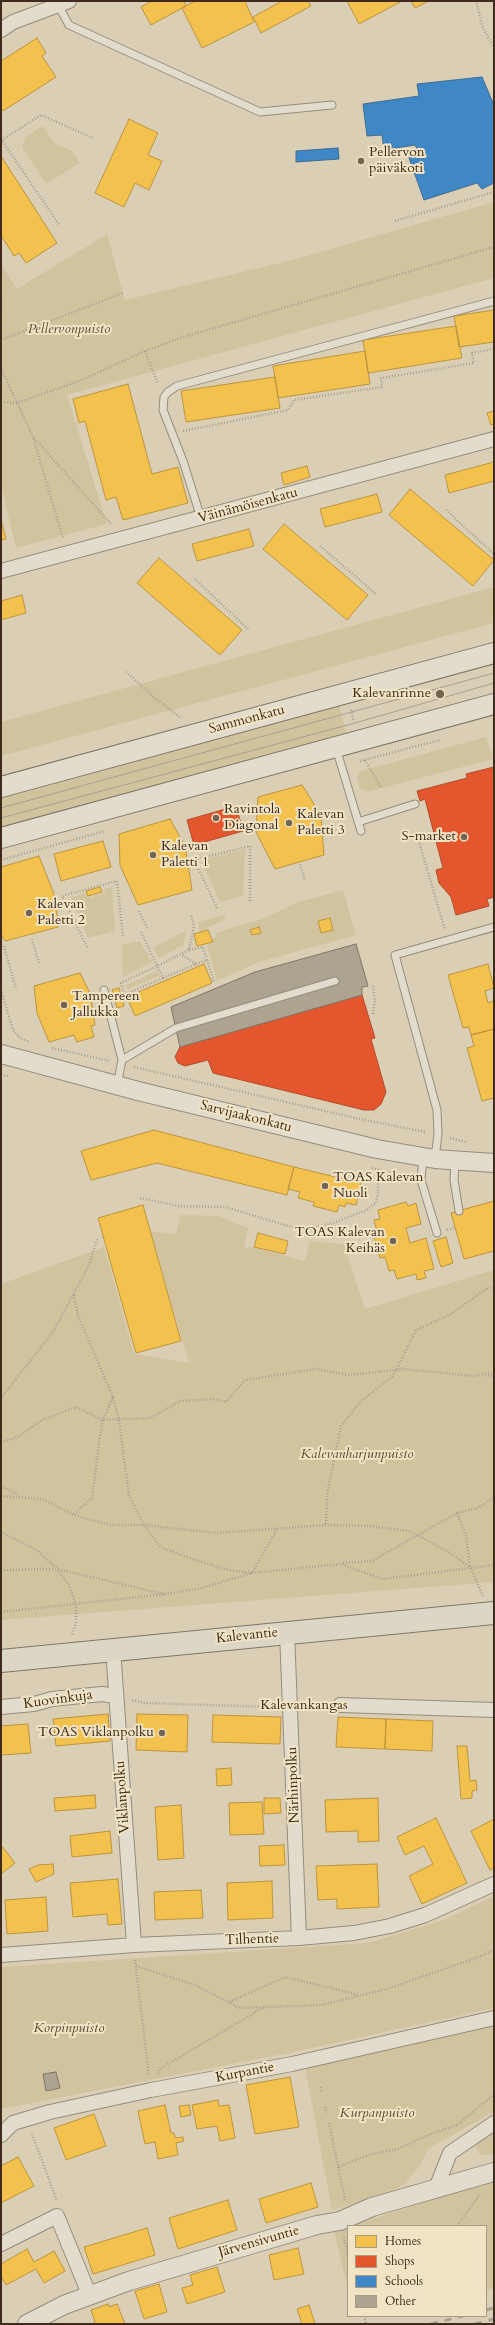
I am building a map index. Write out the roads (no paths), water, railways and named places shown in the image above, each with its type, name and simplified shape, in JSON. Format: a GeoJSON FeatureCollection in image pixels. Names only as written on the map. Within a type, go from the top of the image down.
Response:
{"type":"FeatureCollection","features":[{"type":"Feature","properties":{"kind":"main road","name":"Sammonkatu"},"geometry":{"type":"LineString","coordinates":[[1,787],[494,653]]}},
{"type":"Feature","properties":{"kind":"main road"},"geometry":{"type":"LineString","coordinates":[[1,838],[336,748],[362,751],[494,704]]}},
{"type":"Feature","properties":{"kind":"main road","name":"Kalevantie"},"geometry":{"type":"LineString","coordinates":[[1,1661],[493,1613]]}},
{"type":"Feature","properties":{"kind":"street"},"geometry":{"type":"LineString","coordinates":[[1,30],[13,22],[63,3]]}},
{"type":"Feature","properties":{"kind":"street","name":"Väinämöisenkatu"},"geometry":{"type":"LineString","coordinates":[[1,571],[494,439]]}},
{"type":"Feature","properties":{"kind":"street","name":"Sarvijaakonkatu"},"geometry":{"type":"LineString","coordinates":[[1,1054],[117,1086],[377,1149],[429,1158],[494,1163]]}},
{"type":"Feature","properties":{"kind":"street","name":"Närhinpolku"},"geometry":{"type":"LineString","coordinates":[[288,1632],[292,1707],[299,1938]]}},
{"type":"Feature","properties":{"kind":"street","name":"Viklanpolku"},"geometry":{"type":"LineString","coordinates":[[113,1649],[134,1945]]}},
{"type":"Feature","properties":{"kind":"street","name":"Kuovinkuja"},"geometry":{"type":"LineString","coordinates":[[1,1707],[34,1704],[66,1698],[102,1694],[116,1696]]}},
{"type":"Feature","properties":{"kind":"street","name":"Kalevankangas"},"geometry":{"type":"LineString","coordinates":[[340,1705],[494,1710]]}},
{"type":"Feature","properties":{"kind":"street","name":"Tilhentie"},"geometry":{"type":"LineString","coordinates":[[1,1956],[134,1945],[299,1938],[354,1933],[390,1926],[425,1915],[494,1884]]}},
{"type":"Feature","properties":{"kind":"street","name":"Kurpantie"},"geometry":{"type":"LineString","coordinates":[[1,2135],[7,2123],[50,2112],[292,2064],[494,2018]]}},
{"type":"Feature","properties":{"kind":"street"},"geometry":{"type":"LineString","coordinates":[[436,2188],[450,2153],[494,2123]]}},
{"type":"Feature","properties":{"kind":"street","name":"Järvensivuntie"},"geometry":{"type":"LineString","coordinates":[[27,2324],[89,2294],[317,2225],[340,2221],[372,2207],[494,2172]]}},
{"type":"Feature","properties":{"kind":"street"},"geometry":{"type":"LineString","coordinates":[[1,2244],[57,2209],[89,2294]]}},
{"type":"Feature","properties":{"kind":"lane"},"geometry":{"type":"LineString","coordinates":[[63,3],[69,25],[260,112],[332,105]]}},
{"type":"Feature","properties":{"kind":"lane"},"geometry":{"type":"LineString","coordinates":[[201,518],[183,461],[163,410],[164,397],[177,386],[494,301]]}},
{"type":"Feature","properties":{"kind":"lane"},"geometry":{"type":"LineString","coordinates":[[336,748],[361,831]]}},
{"type":"Feature","properties":{"kind":"lane"},"geometry":{"type":"LineString","coordinates":[[358,822],[415,804]]}},
{"type":"Feature","properties":{"kind":"lane"},"geometry":{"type":"LineString","coordinates":[[437,1233],[421,1180],[438,1134],[437,1110],[395,955],[494,927]]}},
{"type":"Feature","properties":{"kind":"lane"},"geometry":{"type":"LineString","coordinates":[[122,1062],[176,1028],[335,981]]}},
{"type":"Feature","properties":{"kind":"lane"},"geometry":{"type":"LineString","coordinates":[[104,990],[122,1062],[117,1086]]}},
{"type":"Feature","properties":{"kind":"lane"},"geometry":{"type":"LineString","coordinates":[[455,1161],[454,1180],[459,1211]]}},
{"type":"Feature","properties":{"kind":"tram line"},"geometry":{"type":"LineString","coordinates":[[1,808],[494,673]]}},
{"type":"Feature","properties":{"kind":"tram line"},"geometry":{"type":"LineString","coordinates":[[1,818],[355,723],[494,683]]}},
{"type":"Feature","properties":{"kind":"railway"},"geometry":{"type":"LineString","coordinates":[[487,2310],[494,2308]]}},
{"type":"Feature","properties":{"kind":"railway"},"geometry":{"type":"LineString","coordinates":[[431,2324],[459,2317]]}},
{"type":"Feature","properties":{"kind":"railway"},"geometry":{"type":"LineString","coordinates":[[475,2324],[494,2319]]}},
{"type":"Feature","properties":{"kind":"place","name":"Pellervon päiväkoti"},"geometry":{"type":"Point","coordinates":[361,161]}},
{"type":"Feature","properties":{"kind":"place","name":"Kalevanrinne"},"geometry":{"type":"Point","coordinates":[440,694]}},
{"type":"Feature","properties":{"kind":"place","name":"Ravintola Diagonal"},"geometry":{"type":"Point","coordinates":[216,818]}},
{"type":"Feature","properties":{"kind":"place","name":"Kalevan Paletti 3"},"geometry":{"type":"Point","coordinates":[289,823]}},
{"type":"Feature","properties":{"kind":"place","name":"S-market"},"geometry":{"type":"Point","coordinates":[464,837]}},
{"type":"Feature","properties":{"kind":"place","name":"Kalevan Paletti 1"},"geometry":{"type":"Point","coordinates":[153,855]}},
{"type":"Feature","properties":{"kind":"place","name":"Kalevan Paletti 2"},"geometry":{"type":"Point","coordinates":[29,913]}},
{"type":"Feature","properties":{"kind":"place","name":"Tampereen Jallukka"},"geometry":{"type":"Point","coordinates":[64,1005]}},
{"type":"Feature","properties":{"kind":"place","name":"TOAS Kalevan Nuoli"},"geometry":{"type":"Point","coordinates":[325,1186]}},
{"type":"Feature","properties":{"kind":"place","name":"TOAS Kalevan Keihäs"},"geometry":{"type":"Point","coordinates":[393,1241]}},
{"type":"Feature","properties":{"kind":"place","name":"TOAS Viklanpolku"},"geometry":{"type":"Point","coordinates":[162,1733]}},
{"type":"Feature","properties":{"kind":"park label","name":"Pellervonpuisto"},"geometry":{"type":"Point","coordinates":[69,330]}},
{"type":"Feature","properties":{"kind":"park label","name":"Kalevanharjunpuisto"},"geometry":{"type":"Point","coordinates":[357,1455]}},
{"type":"Feature","properties":{"kind":"park label","name":"Korpinpuisto"},"geometry":{"type":"Point","coordinates":[69,2029]}},
{"type":"Feature","properties":{"kind":"park label","name":"Kurpanpuisto"},"geometry":{"type":"Point","coordinates":[377,2114]}}]}
